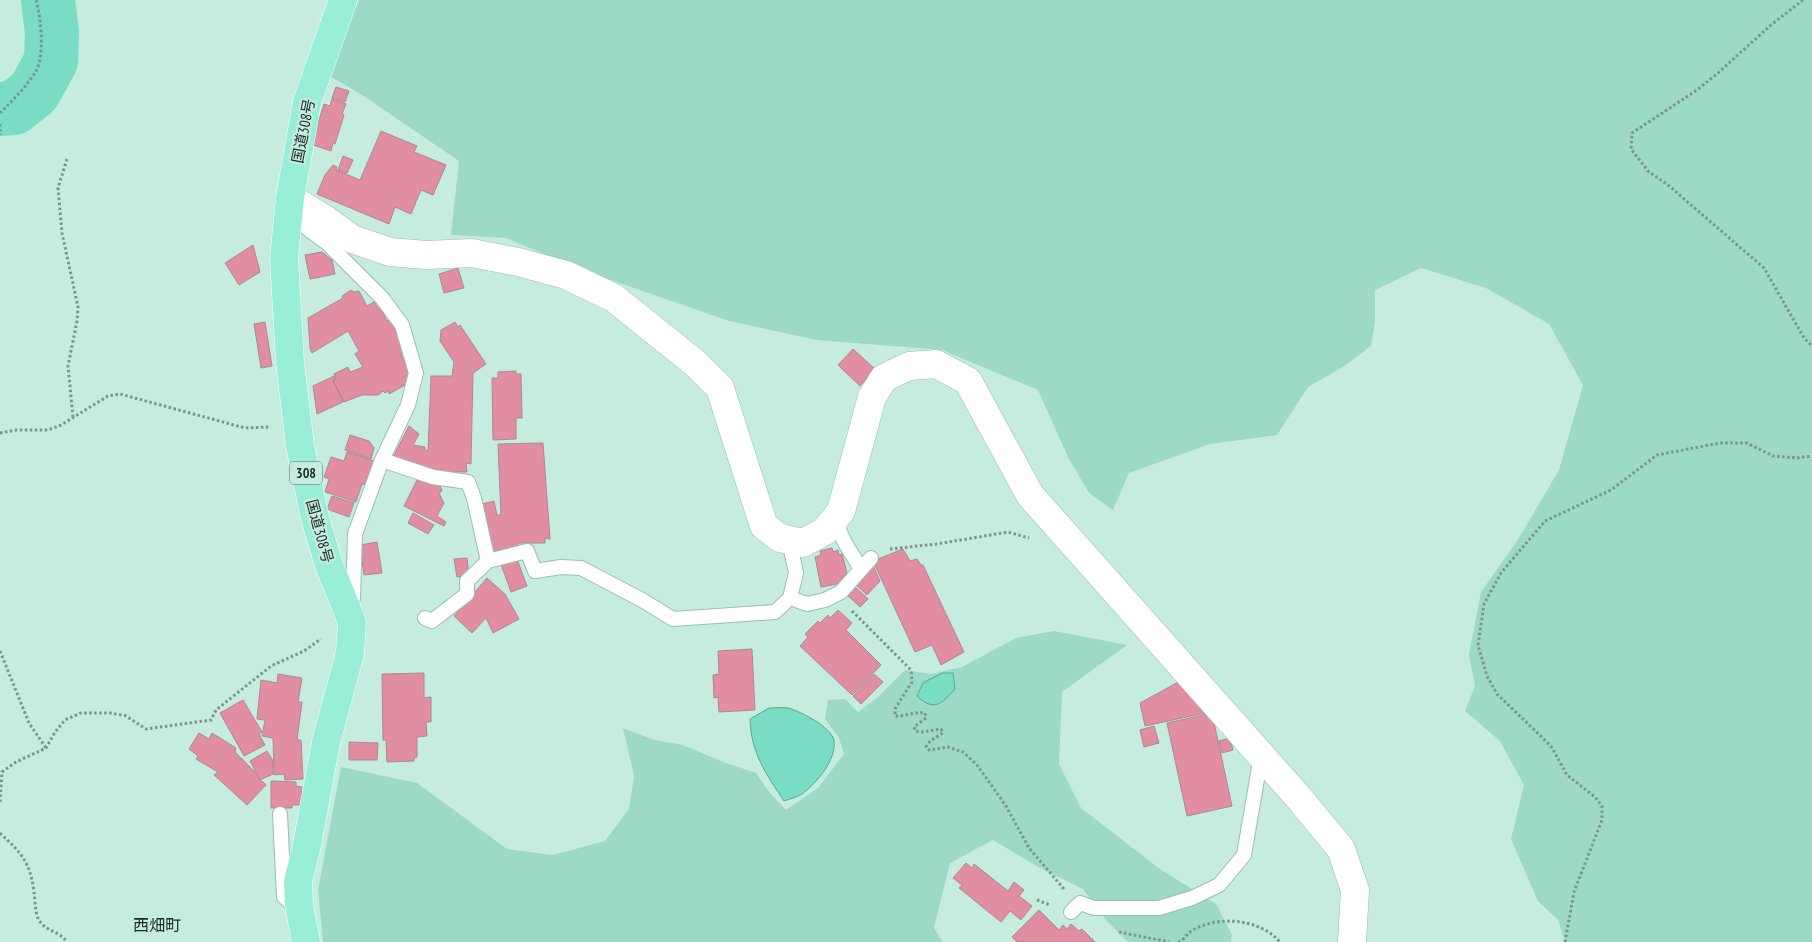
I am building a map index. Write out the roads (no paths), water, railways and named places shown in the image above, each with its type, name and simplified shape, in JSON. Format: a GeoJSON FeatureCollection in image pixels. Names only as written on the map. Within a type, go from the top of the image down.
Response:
{"type":"FeatureCollection","features":[{"type":"Feature","properties":{"kind":"highway","name":"国道308号"},"geometry":{"type":"LineString","coordinates":[[306,942],[300,910],[298,882],[308,845],[326,742],[350,653],[352,622],[329,565],[315,518],[300,446],[290,362],[284,258],[289,207],[307,102],[343,0]]}},
{"type":"Feature","properties":{"kind":"street"},"geometry":{"type":"LineString","coordinates":[[289,207],[326,220],[352,239],[390,252],[426,255],[472,253],[566,275],[614,298],[695,363],[720,388],[764,526],[780,538],[803,543],[825,531],[840,511],[872,397],[884,378],[909,366],[936,364],[968,381],[1030,495],[1299,798],[1341,849],[1355,890],[1352,942]]}},
{"type":"Feature","properties":{"kind":"lane"},"geometry":{"type":"LineString","coordinates":[[289,207],[382,298],[402,325],[416,373],[408,404],[382,460],[355,534],[354,598],[345,606]]}},
{"type":"Feature","properties":{"kind":"lane"},"geometry":{"type":"LineString","coordinates":[[382,460],[433,477],[468,482],[474,498],[488,561]]}},
{"type":"Feature","properties":{"kind":"lane"},"geometry":{"type":"LineString","coordinates":[[834,519],[845,543],[862,569]]}},
{"type":"Feature","properties":{"kind":"lane"},"geometry":{"type":"LineString","coordinates":[[425,618],[432,621],[467,594],[468,581],[488,561],[527,551],[535,571],[560,567],[581,568],[642,600],[673,619],[775,612],[790,598],[796,573],[789,540]]}},
{"type":"Feature","properties":{"kind":"lane"},"geometry":{"type":"LineString","coordinates":[[790,598],[807,604],[825,600],[841,592],[871,558]]}},
{"type":"Feature","properties":{"kind":"lane"},"geometry":{"type":"LineString","coordinates":[[1075,907],[1159,908],[1192,898],[1219,886],[1244,855],[1261,756]]}},
{"type":"Feature","properties":{"kind":"lane"},"geometry":{"type":"LineString","coordinates":[[280,814],[284,897],[300,910]]}},
{"type":"Feature","properties":{"kind":"waterway"},"geometry":{"type":"LineString","coordinates":[[0,109],[14,108],[34,92],[51,61],[52,33],[48,0]]}},
{"type":"Feature","properties":{"kind":"district","name":"西畑町"},"geometry":{"type":"Point","coordinates":[157,925]}}]}
